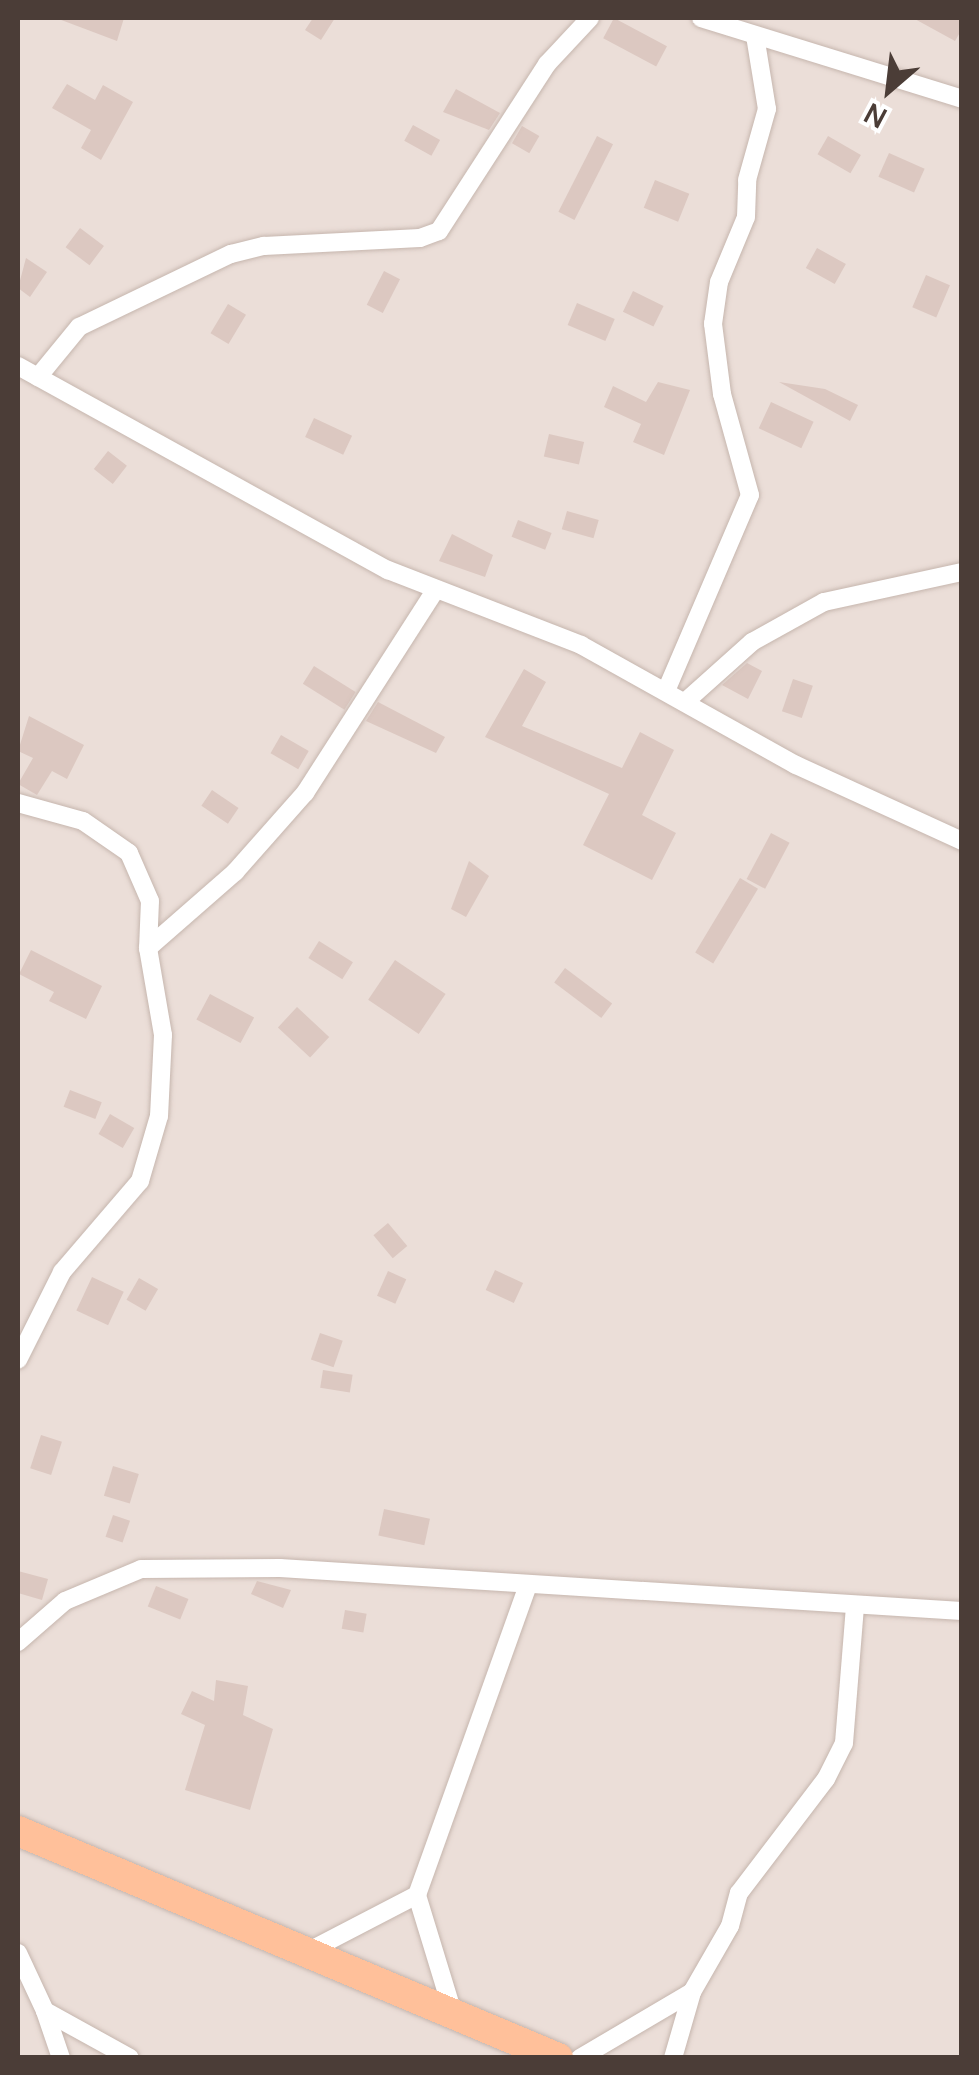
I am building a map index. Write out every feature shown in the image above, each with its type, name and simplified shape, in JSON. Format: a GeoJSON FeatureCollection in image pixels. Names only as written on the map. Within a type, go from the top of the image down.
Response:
{"type":"FeatureCollection","features":[{"type":"Feature","properties":{"kind":"main road"},"geometry":{"type":"LineString","coordinates":[[18,1832],[558,2058]]}},
{"type":"Feature","properties":{"kind":"street"},"geometry":{"type":"LineString","coordinates":[[38,377],[79,326],[231,254],[264,246],[420,238],[439,231],[547,64],[590,18]]}},
{"type":"Feature","properties":{"kind":"street"},"geometry":{"type":"LineString","coordinates":[[701,18],[962,99]]}},
{"type":"Feature","properties":{"kind":"street"},"geometry":{"type":"LineString","coordinates":[[666,691],[739,535],[750,495],[722,394],[713,324],[720,282],[746,217],[747,180],[767,108],[754,36]]}},
{"type":"Feature","properties":{"kind":"street"},"geometry":{"type":"LineString","coordinates":[[18,366],[388,570],[582,645],[796,765],[962,841]]}},
{"type":"Feature","properties":{"kind":"street"},"geometry":{"type":"LineString","coordinates":[[685,702],[752,642],[824,602],[962,572]]}},
{"type":"Feature","properties":{"kind":"street"},"geometry":{"type":"LineString","coordinates":[[148,948],[235,872],[305,793],[436,589]]}},
{"type":"Feature","properties":{"kind":"street"},"geometry":{"type":"LineString","coordinates":[[18,803],[82,821],[129,852],[150,902],[148,948],[162,1035],[151,1152],[120,1212],[62,1272],[18,1360]]}},
{"type":"Feature","properties":{"kind":"street"},"geometry":{"type":"LineString","coordinates":[[18,1642],[65,1601],[140,1569],[280,1568],[527,1587],[962,1610]]}},
{"type":"Feature","properties":{"kind":"street"},"geometry":{"type":"LineString","coordinates":[[452,2013],[417,1895],[527,1587]]}},
{"type":"Feature","properties":{"kind":"street"},"geometry":{"type":"LineString","coordinates":[[673,2058],[692,1992],[752,1872],[826,1779],[844,1743],[854,1605]]}},
{"type":"Feature","properties":{"kind":"street"},"geometry":{"type":"LineString","coordinates":[[309,1951],[417,1895]]}},
{"type":"Feature","properties":{"kind":"street"},"geometry":{"type":"LineString","coordinates":[[18,1954],[45,2011],[61,2058]]}},
{"type":"Feature","properties":{"kind":"street"},"geometry":{"type":"LineString","coordinates":[[580,2058],[692,1992]]}},
{"type":"Feature","properties":{"kind":"street"},"geometry":{"type":"LineString","coordinates":[[45,2011],[109,2053],[130,2058]]}},
{"type":"Feature","properties":{"kind":"shaded area"},"geometry":{"type":"Polygon","coordinates":[[[18,18],[961,18],[961,2057],[18,2057],[18,18]]]}},
{"type":"Feature","properties":{"kind":"building"},"geometry":{"type":"Polygon","coordinates":[[[56,18],[124,18],[117,41],[56,18]]]}},
{"type":"Feature","properties":{"kind":"building"},"geometry":{"type":"Polygon","coordinates":[[[313,18],[335,18],[321,40],[305,30],[313,18]]]}},
{"type":"Feature","properties":{"kind":"building"},"geometry":{"type":"Polygon","coordinates":[[[614,18],[667,46],[656,66],[603,38],[614,18]]]}},
{"type":"Feature","properties":{"kind":"building"},"geometry":{"type":"Polygon","coordinates":[[[913,18],[962,18],[962,29],[955,41],[913,18]]]}},
{"type":"Feature","properties":{"kind":"building"},"geometry":{"type":"Polygon","coordinates":[[[67,84],[95,100],[103,85],[133,102],[101,160],[81,148],[91,130],[52,108],[67,84]]]}},
{"type":"Feature","properties":{"kind":"building"},"geometry":{"type":"Polygon","coordinates":[[[456,89],[500,113],[489,130],[443,112],[456,89]]]}},
{"type":"Feature","properties":{"kind":"building"},"geometry":{"type":"Polygon","coordinates":[[[413,125],[440,140],[431,156],[404,141],[413,125]]]}},
{"type":"Feature","properties":{"kind":"building"},"geometry":{"type":"Polygon","coordinates":[[[522,126],[539,136],[529,153],[512,143],[522,126]]]}},
{"type":"Feature","properties":{"kind":"building"},"geometry":{"type":"Polygon","coordinates":[[[597,136],[613,144],[574,220],[558,212],[597,136]]]}},
{"type":"Feature","properties":{"kind":"building"},"geometry":{"type":"Polygon","coordinates":[[[828,136],[861,155],[850,173],[818,154],[828,136]]]}},
{"type":"Feature","properties":{"kind":"building"},"geometry":{"type":"Polygon","coordinates":[[[889,153],[925,169],[914,193],[878,177],[889,153]]]}},
{"type":"Feature","properties":{"kind":"building"},"geometry":{"type":"Polygon","coordinates":[[[655,180],[689,194],[678,222],[644,208],[655,180]]]}},
{"type":"Feature","properties":{"kind":"building"},"geometry":{"type":"Polygon","coordinates":[[[80,228],[104,246],[90,265],[66,247],[80,228]]]}},
{"type":"Feature","properties":{"kind":"building"},"geometry":{"type":"Polygon","coordinates":[[[817,248],[846,264],[835,284],[806,268],[817,248]]]}},
{"type":"Feature","properties":{"kind":"building"},"geometry":{"type":"Polygon","coordinates":[[[26,258],[47,272],[30,297],[18,288],[26,258]]]}},
{"type":"Feature","properties":{"kind":"building"},"geometry":{"type":"Polygon","coordinates":[[[384,271],[400,279],[383,313],[367,305],[384,271]]]}},
{"type":"Feature","properties":{"kind":"building"},"geometry":{"type":"Polygon","coordinates":[[[926,275],[950,285],[936,317],[912,307],[926,275]]]}},
{"type":"Feature","properties":{"kind":"building"},"geometry":{"type":"Polygon","coordinates":[[[633,291],[664,306],[653,327],[623,312],[633,291]]]}},
{"type":"Feature","properties":{"kind":"building"},"geometry":{"type":"Polygon","coordinates":[[[577,303],[615,319],[605,341],[568,325],[577,303]]]}},
{"type":"Feature","properties":{"kind":"building"},"geometry":{"type":"Polygon","coordinates":[[[228,304],[246,315],[228,344],[210,333],[228,304]]]}},
{"type":"Feature","properties":{"kind":"building"},"geometry":{"type":"Polygon","coordinates":[[[658,382],[690,390],[664,455],[633,442],[641,424],[604,407],[613,386],[646,402],[658,382]]]}},
{"type":"Feature","properties":{"kind":"building"},"geometry":{"type":"Polygon","coordinates":[[[779,382],[825,389],[858,405],[850,421],[779,382]]]}},
{"type":"Feature","properties":{"kind":"building"},"geometry":{"type":"Polygon","coordinates":[[[771,402],[814,422],[801,448],[759,428],[771,402]]]}},
{"type":"Feature","properties":{"kind":"building"},"geometry":{"type":"Polygon","coordinates":[[[314,418],[352,436],[343,455],[305,437],[314,418]]]}},
{"type":"Feature","properties":{"kind":"building"},"geometry":{"type":"Polygon","coordinates":[[[549,434],[584,442],[579,465],[544,456],[549,434]]]}},
{"type":"Feature","properties":{"kind":"building"},"geometry":{"type":"Polygon","coordinates":[[[108,451],[127,466],[113,484],[94,469],[108,451]]]}},
{"type":"Feature","properties":{"kind":"building"},"geometry":{"type":"Polygon","coordinates":[[[567,511],[599,520],[593,538],[562,529],[567,511]]]}},
{"type":"Feature","properties":{"kind":"building"},"geometry":{"type":"Polygon","coordinates":[[[518,520],[552,533],[545,550],[512,537],[518,520]]]}},
{"type":"Feature","properties":{"kind":"building"},"geometry":{"type":"Polygon","coordinates":[[[452,534],[493,555],[485,577],[439,561],[452,534]]]}},
{"type":"Feature","properties":{"kind":"building"},"geometry":{"type":"Polygon","coordinates":[[[747,663],[762,671],[748,699],[722,685],[747,663]]]}},
{"type":"Feature","properties":{"kind":"building"},"geometry":{"type":"Polygon","coordinates":[[[314,666],[356,692],[344,710],[303,684],[314,666]]]}},
{"type":"Feature","properties":{"kind":"building"},"geometry":{"type":"Polygon","coordinates":[[[524,669],[546,682],[522,726],[622,768],[640,732],[674,750],[642,815],[676,833],[652,880],[583,845],[609,794],[485,737],[524,669]]]}},
{"type":"Feature","properties":{"kind":"building"},"geometry":{"type":"Polygon","coordinates":[[[793,679],[813,686],[802,718],[782,711],[793,679]]]}},
{"type":"Feature","properties":{"kind":"building"},"geometry":{"type":"Polygon","coordinates":[[[378,702],[445,737],[436,753],[366,721],[378,702]]]}},
{"type":"Feature","properties":{"kind":"building"},"geometry":{"type":"Polygon","coordinates":[[[29,716],[84,745],[67,779],[52,771],[37,795],[18,784],[33,758],[18,751],[29,716]]]}},
{"type":"Feature","properties":{"kind":"building"},"geometry":{"type":"Polygon","coordinates":[[[281,735],[309,751],[298,769],[270,753],[281,735]]]}},
{"type":"Feature","properties":{"kind":"building"},"geometry":{"type":"Polygon","coordinates":[[[212,790],[239,808],[228,824],[201,806],[212,790]]]}},
{"type":"Feature","properties":{"kind":"building"},"geometry":{"type":"Polygon","coordinates":[[[771,833],[790,843],[765,889],[747,879],[771,833]]]}},
{"type":"Feature","properties":{"kind":"building"},"geometry":{"type":"Polygon","coordinates":[[[469,861],[489,876],[466,917],[451,909],[469,861]]]}},
{"type":"Feature","properties":{"kind":"building"},"geometry":{"type":"Polygon","coordinates":[[[740,878],[758,889],[713,963],[695,953],[740,878]]]}},
{"type":"Feature","properties":{"kind":"building"},"geometry":{"type":"Polygon","coordinates":[[[319,941],[353,962],[342,979],[308,958],[319,941]]]}},
{"type":"Feature","properties":{"kind":"building"},"geometry":{"type":"Polygon","coordinates":[[[31,950],[102,986],[86,1019],[49,1001],[54,992],[19,974],[31,950]]]}},
{"type":"Feature","properties":{"kind":"building"},"geometry":{"type":"Polygon","coordinates":[[[395,960],[446,994],[419,1034],[368,1000],[395,960]]]}},
{"type":"Feature","properties":{"kind":"building"},"geometry":{"type":"Polygon","coordinates":[[[565,968],[612,1004],[601,1018],[554,982],[565,968]]]}},
{"type":"Feature","properties":{"kind":"building"},"geometry":{"type":"Polygon","coordinates":[[[210,994],[254,1017],[241,1043],[196,1020],[210,994]]]}},
{"type":"Feature","properties":{"kind":"building"},"geometry":{"type":"Polygon","coordinates":[[[297,1007],[329,1037],[310,1057],[278,1027],[297,1007]]]}},
{"type":"Feature","properties":{"kind":"building"},"geometry":{"type":"Polygon","coordinates":[[[70,1090],[102,1102],[95,1119],[64,1107],[70,1090]]]}},
{"type":"Feature","properties":{"kind":"building"},"geometry":{"type":"Polygon","coordinates":[[[110,1114],[134,1128],[123,1148],[99,1134],[110,1114]]]}},
{"type":"Feature","properties":{"kind":"building"},"geometry":{"type":"Polygon","coordinates":[[[388,1223],[407,1246],[393,1258],[373,1235],[388,1223]]]}},
{"type":"Feature","properties":{"kind":"building"},"geometry":{"type":"Polygon","coordinates":[[[495,1270],[523,1283],[514,1303],[486,1290],[495,1270]]]}},
{"type":"Feature","properties":{"kind":"building"},"geometry":{"type":"Polygon","coordinates":[[[388,1271],[406,1279],[395,1304],[377,1296],[388,1271]]]}},
{"type":"Feature","properties":{"kind":"building"},"geometry":{"type":"Polygon","coordinates":[[[92,1277],[124,1292],[108,1325],[76,1311],[92,1277]]]}},
{"type":"Feature","properties":{"kind":"building"},"geometry":{"type":"Polygon","coordinates":[[[139,1278],[158,1289],[146,1311],[126,1300],[139,1278]]]}},
{"type":"Feature","properties":{"kind":"building"},"geometry":{"type":"Polygon","coordinates":[[[320,1333],[343,1341],[334,1367],[311,1359],[320,1333]]]}},
{"type":"Feature","properties":{"kind":"building"},"geometry":{"type":"Polygon","coordinates":[[[323,1370],[353,1375],[350,1392],[320,1388],[323,1370]]]}},
{"type":"Feature","properties":{"kind":"building"},"geometry":{"type":"Polygon","coordinates":[[[41,1435],[62,1442],[51,1475],[30,1468],[41,1435]]]}},
{"type":"Feature","properties":{"kind":"building"},"geometry":{"type":"Polygon","coordinates":[[[113,1466],[139,1474],[130,1504],[104,1496],[113,1466]]]}},
{"type":"Feature","properties":{"kind":"building"},"geometry":{"type":"Polygon","coordinates":[[[384,1509],[430,1519],[424,1545],[378,1535],[384,1509]]]}},
{"type":"Feature","properties":{"kind":"building"},"geometry":{"type":"Polygon","coordinates":[[[113,1515],[130,1521],[123,1543],[106,1537],[113,1515]]]}},
{"type":"Feature","properties":{"kind":"building"},"geometry":{"type":"Polygon","coordinates":[[[18,1571],[48,1579],[42,1600],[18,1593],[18,1571]]]}},
{"type":"Feature","properties":{"kind":"building"},"geometry":{"type":"Polygon","coordinates":[[[257,1581],[291,1590],[283,1608],[251,1594],[257,1581]]]}},
{"type":"Feature","properties":{"kind":"building"},"geometry":{"type":"Polygon","coordinates":[[[156,1586],[188,1599],[180,1620],[148,1606],[156,1586]]]}},
{"type":"Feature","properties":{"kind":"building"},"geometry":{"type":"Polygon","coordinates":[[[345,1610],[367,1614],[363,1633],[342,1629],[345,1610]]]}},
{"type":"Feature","properties":{"kind":"building"},"geometry":{"type":"Polygon","coordinates":[[[216,1680],[248,1686],[243,1715],[273,1729],[250,1810],[185,1790],[205,1725],[181,1714],[192,1691],[214,1701],[216,1680]]]}}]}
